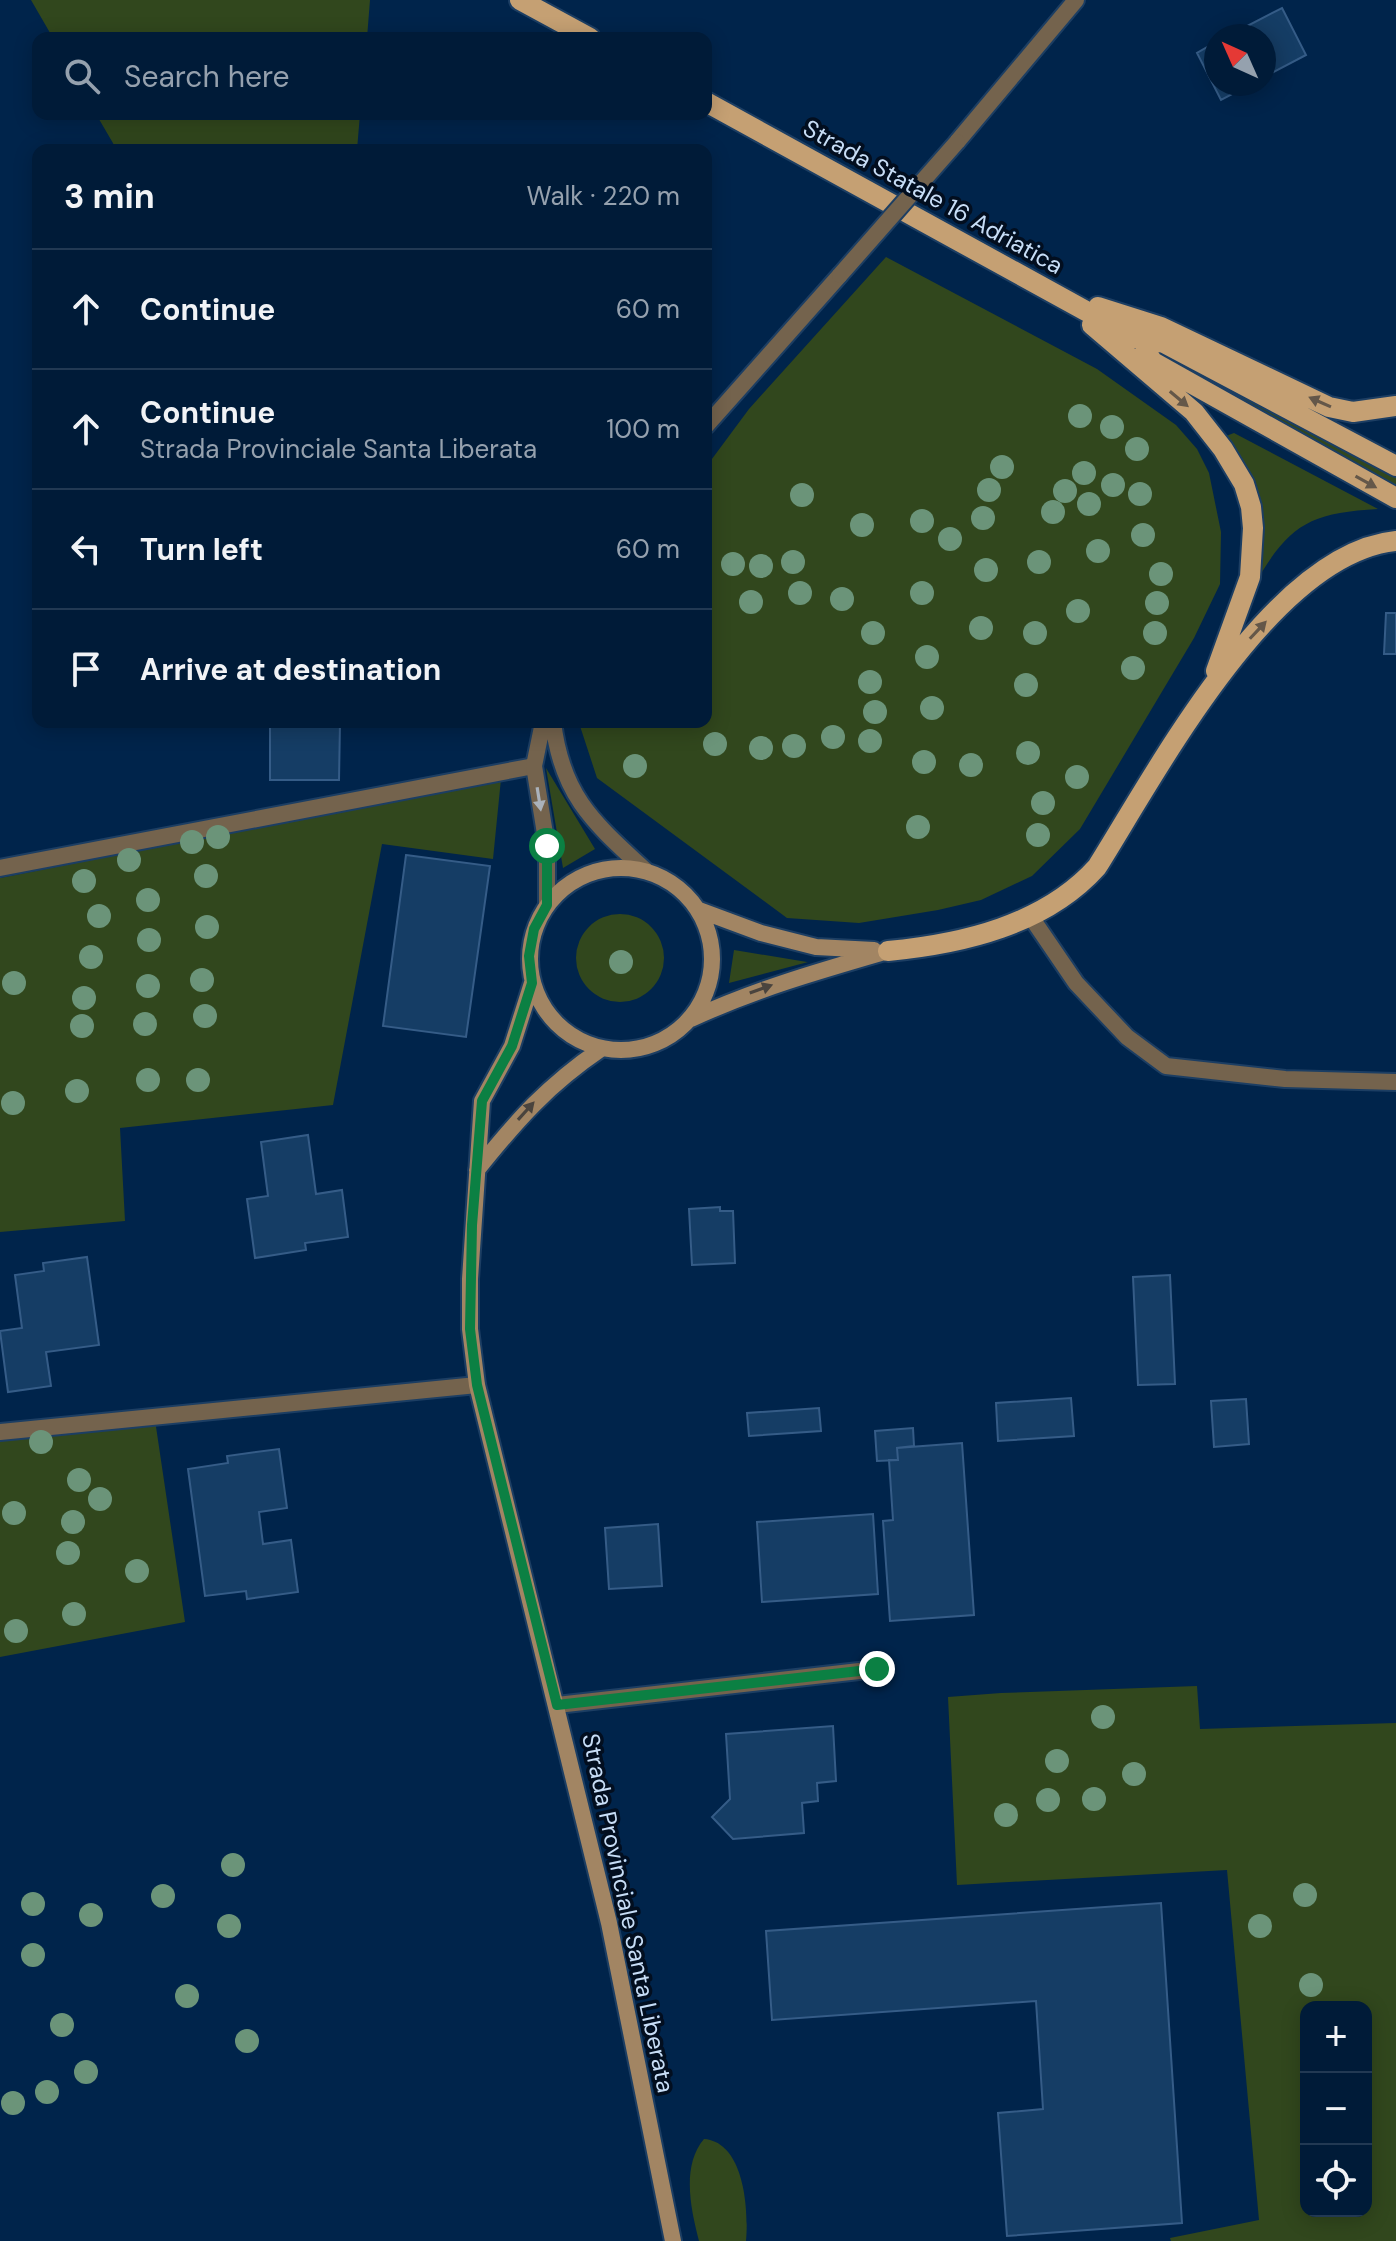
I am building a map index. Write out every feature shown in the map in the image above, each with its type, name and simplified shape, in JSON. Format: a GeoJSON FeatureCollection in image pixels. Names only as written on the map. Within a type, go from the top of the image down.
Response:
{"type":"FeatureCollection","features":[{"type":"Feature","properties":{"kind":"main road"},"geometry":{"type":"LineString","coordinates":[[520,0],[579,32]]}},
{"type":"Feature","properties":{"kind":"main road","name":"Strada Statale 16 Adriatica"},"geometry":{"type":"LineString","coordinates":[[712,105],[1135,338],[1164,343],[1396,466]]}},
{"type":"Feature","properties":{"kind":"main road"},"geometry":{"type":"LineString","coordinates":[[1056,294],[1161,327],[1329,407],[1353,412],[1396,406]]}},
{"type":"Feature","properties":{"kind":"main road"},"geometry":{"type":"LineString","coordinates":[[1056,294],[1194,412],[1223,449],[1244,484],[1253,528],[1250,577],[1209,690]]}},
{"type":"Feature","properties":{"kind":"main road","name":"Strada Statale 16 Adriatica"},"geometry":{"type":"LineString","coordinates":[[1135,338],[1153,362],[1396,498]]}},
{"type":"Feature","properties":{"kind":"main road"},"geometry":{"type":"LineString","coordinates":[[699,910],[761,933],[816,947],[888,951],[936,946],[1031,917],[1068,895],[1097,867],[1209,690],[1240,650],[1295,592],[1358,550],[1396,541]]}},
{"type":"Feature","properties":{"kind":"main road"},"geometry":{"type":"LineString","coordinates":[[618,867],[645,870],[666,879],[684,892],[699,910],[710,937],[713,966],[706,995],[689,1020],[671,1036],[649,1047],[625,1051],[601,1049],[578,1040],[557,1026],[542,1006],[532,983],[529,956],[534,929],[547,905],[566,885],[590,872],[618,867]]}},
{"type":"Feature","properties":{"kind":"main road"},"geometry":{"type":"LineString","coordinates":[[689,1020],[779,982],[888,951]]}},
{"type":"Feature","properties":{"kind":"main road","name":"Strada Provinciale Santa Liberata"},"geometry":{"type":"LineString","coordinates":[[532,983],[512,1046],[482,1101],[470,1329],[477,1385],[609,1923],[673,2241]]}},
{"type":"Feature","properties":{"kind":"main road"},"geometry":{"type":"LineString","coordinates":[[476,1171],[533,1103],[566,1073],[601,1049]]}},
{"type":"Feature","properties":{"kind":"street"},"geometry":{"type":"LineString","coordinates":[[712,419],[957,142],[1076,0]]}},
{"type":"Feature","properties":{"kind":"street"},"geometry":{"type":"LineString","coordinates":[[542,728],[534,766],[547,846],[547,905]]}},
{"type":"Feature","properties":{"kind":"street"},"geometry":{"type":"LineString","coordinates":[[554,728],[564,774],[578,800],[596,824],[645,870]]}},
{"type":"Feature","properties":{"kind":"street"},"geometry":{"type":"LineString","coordinates":[[0,868],[534,766]]}},
{"type":"Feature","properties":{"kind":"street"},"geometry":{"type":"LineString","coordinates":[[1031,917],[1076,983],[1127,1037],[1166,1066],[1285,1079],[1396,1082]]}},
{"type":"Feature","properties":{"kind":"street"},"geometry":{"type":"LineString","coordinates":[[0,1432],[477,1385]]}},
{"type":"Feature","properties":{"kind":"street"},"geometry":{"type":"LineString","coordinates":[[557,1705],[877,1669]]}},
{"type":"Feature","properties":{"kind":"green space"},"geometry":{"type":"Polygon","coordinates":[[[31,0],[370,0],[367,32],[50,32],[31,0]]]}},
{"type":"Feature","properties":{"kind":"green space"},"geometry":{"type":"Polygon","coordinates":[[[100,120],[360,120],[358,144],[114,144],[100,120]]]}},
{"type":"Feature","properties":{"kind":"green space"},"geometry":{"type":"Polygon","coordinates":[[[886,257],[1097,369],[1176,425],[1197,449],[1209,473],[1221,532],[1220,584],[1194,638],[1080,829],[1032,876],[981,900],[938,910],[859,923],[787,918],[597,778],[581,728],[712,728],[712,459],[749,409],[886,257]]]}},
{"type":"Feature","properties":{"kind":"green space"},"geometry":{"type":"Polygon","coordinates":[[[1154,345],[1396,477],[1396,487],[1154,355],[1154,345]]]}},
{"type":"Feature","properties":{"kind":"green space"},"geometry":{"type":"Polygon","coordinates":[[[1234,433],[1378,509],[1333,514],[1302,527],[1277,550],[1253,587],[1244,474],[1226,436],[1234,433]]]}},
{"type":"Feature","properties":{"kind":"green space"},"geometry":{"type":"Polygon","coordinates":[[[546,768],[595,849],[563,868],[546,768]]]}},
{"type":"Feature","properties":{"kind":"green space"},"geometry":{"type":"Polygon","coordinates":[[[501,779],[493,859],[382,844],[333,1105],[120,1128],[125,1221],[0,1232],[0,878],[501,779]]]}},
{"type":"Feature","properties":{"kind":"green space"},"geometry":{"type":"Polygon","coordinates":[[[620,914],[637,918],[651,927],[660,941],[664,958],[660,975],[651,989],[637,998],[620,1002],[603,998],[589,989],[580,975],[576,958],[580,941],[589,927],[603,918],[620,914]]]}},
{"type":"Feature","properties":{"kind":"green space"},"geometry":{"type":"Polygon","coordinates":[[[734,950],[807,962],[808,962],[729,983],[734,950]]]}},
{"type":"Feature","properties":{"kind":"green space"},"geometry":{"type":"Polygon","coordinates":[[[155,1420],[185,1622],[0,1657],[0,1435],[155,1420]]]}},
{"type":"Feature","properties":{"kind":"green space"},"geometry":{"type":"Polygon","coordinates":[[[1197,1686],[1200,1729],[1396,1723],[1396,2241],[1171,2241],[1170,2238],[1259,2220],[1227,1870],[957,1885],[948,1697],[1197,1686]]]}},
{"type":"Feature","properties":{"kind":"green space"},"geometry":{"type":"Polygon","coordinates":[[[704,2139],[717,2143],[736,2164],[745,2195],[746,2241],[699,2241],[691,2202],[690,2175],[692,2162],[704,2139]]]}},
{"type":"Feature","properties":{"kind":"building"},"geometry":{"type":"Polygon","coordinates":[[[1282,8],[1306,55],[1276,71],[1276,24],[1251,24],[1282,8]]]}},
{"type":"Feature","properties":{"kind":"building"},"geometry":{"type":"Polygon","coordinates":[[[1204,49],[1204,67],[1197,53],[1204,49]]]}},
{"type":"Feature","properties":{"kind":"building"},"geometry":{"type":"Polygon","coordinates":[[[1386,613],[1396,613],[1396,654],[1384,654],[1386,613]]]}},
{"type":"Feature","properties":{"kind":"building"},"geometry":{"type":"Polygon","coordinates":[[[270,728],[340,728],[339,780],[270,780],[270,728]]]}},
{"type":"Feature","properties":{"kind":"building"},"geometry":{"type":"Polygon","coordinates":[[[406,855],[490,866],[466,1037],[383,1026],[406,855]]]}},
{"type":"Feature","properties":{"kind":"building"},"geometry":{"type":"Polygon","coordinates":[[[308,1135],[316,1194],[342,1190],[348,1237],[305,1243],[306,1250],[255,1258],[247,1199],[268,1196],[261,1142],[308,1135]]]}},
{"type":"Feature","properties":{"kind":"building"},"geometry":{"type":"Polygon","coordinates":[[[720,1207],[720,1211],[733,1211],[735,1263],[692,1265],[689,1209],[720,1207]]]}},
{"type":"Feature","properties":{"kind":"building"},"geometry":{"type":"Polygon","coordinates":[[[87,1257],[99,1345],[46,1352],[51,1386],[8,1392],[0,1331],[22,1328],[15,1275],[44,1271],[43,1263],[87,1257]]]}},
{"type":"Feature","properties":{"kind":"building"},"geometry":{"type":"Polygon","coordinates":[[[1170,1275],[1175,1384],[1138,1385],[1133,1277],[1170,1275]]]}},
{"type":"Feature","properties":{"kind":"building"},"geometry":{"type":"Polygon","coordinates":[[[1071,1398],[1074,1436],[998,1441],[996,1403],[1071,1398]]]}},
{"type":"Feature","properties":{"kind":"building"},"geometry":{"type":"Polygon","coordinates":[[[1246,1399],[1249,1444],[1214,1447],[1211,1401],[1246,1399]]]}},
{"type":"Feature","properties":{"kind":"building"},"geometry":{"type":"Polygon","coordinates":[[[819,1408],[821,1431],[749,1436],[747,1413],[819,1408]]]}},
{"type":"Feature","properties":{"kind":"building"},"geometry":{"type":"Polygon","coordinates":[[[913,1428],[914,1446],[897,1448],[898,1460],[877,1461],[875,1431],[913,1428]]]}},
{"type":"Feature","properties":{"kind":"building"},"geometry":{"type":"Polygon","coordinates":[[[962,1443],[974,1615],[890,1621],[883,1521],[893,1520],[889,1460],[898,1460],[897,1448],[962,1443]]]}},
{"type":"Feature","properties":{"kind":"building"},"geometry":{"type":"Polygon","coordinates":[[[279,1449],[287,1508],[259,1512],[263,1544],[291,1540],[298,1592],[247,1599],[246,1591],[205,1596],[188,1469],[228,1463],[227,1456],[279,1449]]]}},
{"type":"Feature","properties":{"kind":"building"},"geometry":{"type":"Polygon","coordinates":[[[873,1514],[878,1594],[762,1602],[757,1522],[873,1514]]]}},
{"type":"Feature","properties":{"kind":"building"},"geometry":{"type":"Polygon","coordinates":[[[658,1524],[662,1586],[609,1589],[605,1528],[658,1524]]]}},
{"type":"Feature","properties":{"kind":"building"},"geometry":{"type":"Polygon","coordinates":[[[833,1726],[836,1781],[817,1783],[818,1801],[802,1803],[804,1833],[733,1839],[712,1817],[730,1799],[726,1734],[833,1726]]]}},
{"type":"Feature","properties":{"kind":"building"},"geometry":{"type":"Polygon","coordinates":[[[1161,1903],[1182,2223],[1007,2236],[998,2113],[1043,2109],[1036,2001],[772,2020],[766,1931],[1161,1903]]]}},
{"type":"Feature","properties":{"kind":"route"},"geometry":{"type":"LineString","coordinates":[[547,846],[547,905],[534,929],[529,956],[532,983],[512,1046],[482,1101],[472,1225],[470,1329],[477,1385],[557,1705],[877,1669]]}}]}
